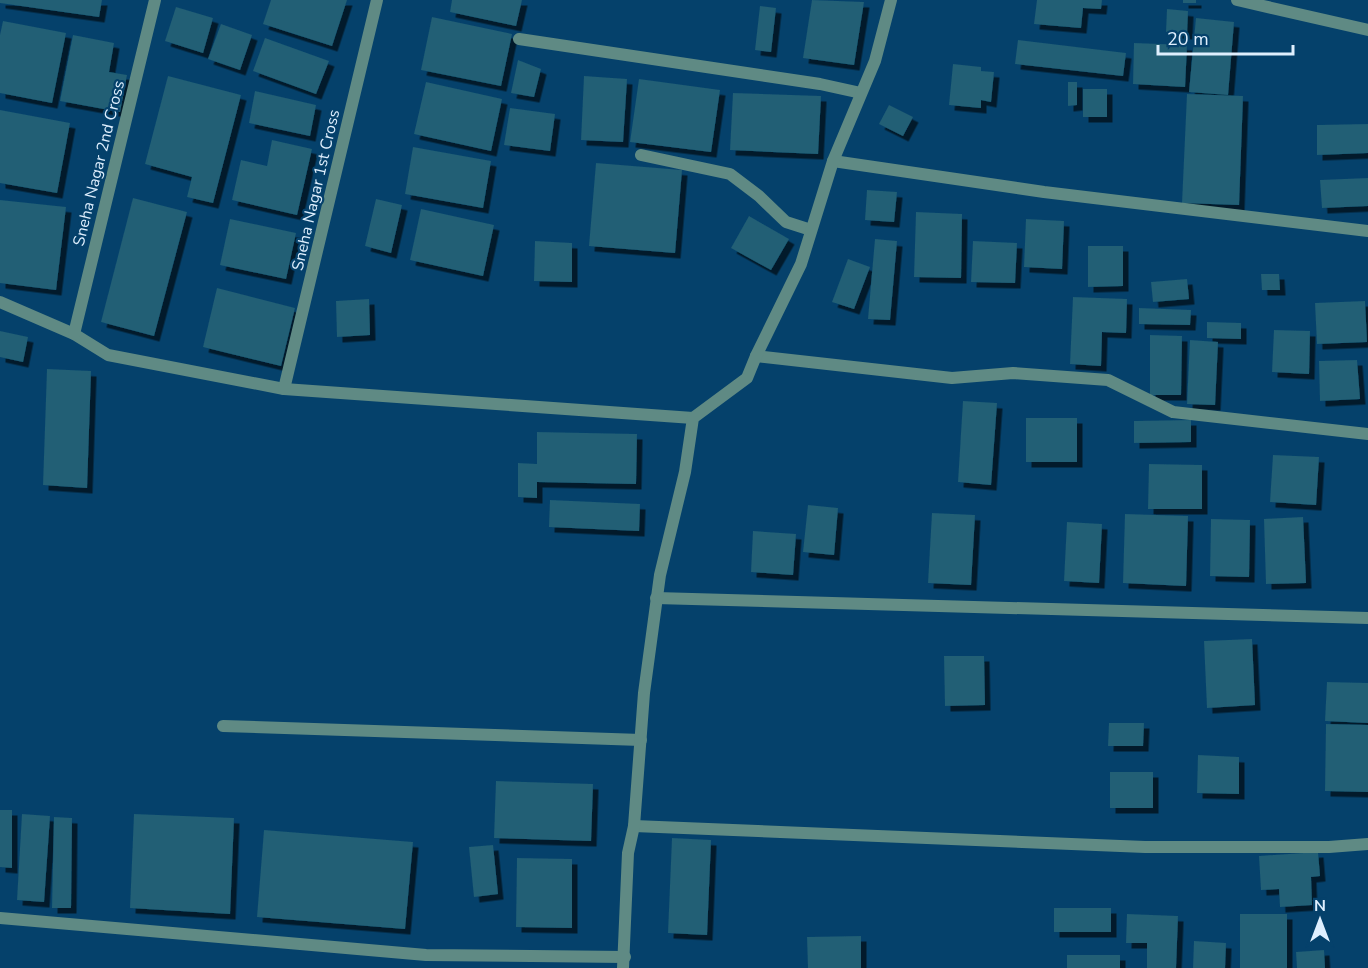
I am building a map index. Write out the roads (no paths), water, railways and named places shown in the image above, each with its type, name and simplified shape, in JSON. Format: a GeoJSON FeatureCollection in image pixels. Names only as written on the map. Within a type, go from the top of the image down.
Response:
{"type":"FeatureCollection","features":[{"type":"Feature","properties":{"kind":"street","name":"Sneha Nagar 2nd Cross"},"geometry":{"type":"LineString","coordinates":[[74,334],[155,0]]}},
{"type":"Feature","properties":{"kind":"street","name":"Sneha Nagar 1st Cross"},"geometry":{"type":"LineString","coordinates":[[284,389],[377,0]]}},
{"type":"Feature","properties":{"kind":"street"},"geometry":{"type":"LineString","coordinates":[[0,302],[74,334],[108,355],[284,389],[693,418],[747,378],[801,264],[832,161],[875,62],[891,0]]}},
{"type":"Feature","properties":{"kind":"street"},"geometry":{"type":"LineString","coordinates":[[1237,0],[1368,30]]}},
{"type":"Feature","properties":{"kind":"street"},"geometry":{"type":"LineString","coordinates":[[519,39],[820,84],[861,93]]}},
{"type":"Feature","properties":{"kind":"street"},"geometry":{"type":"LineString","coordinates":[[641,155],[730,174],[759,196],[786,222],[811,230]]}},
{"type":"Feature","properties":{"kind":"street"},"geometry":{"type":"LineString","coordinates":[[832,161],[1044,192],[1368,231]]}},
{"type":"Feature","properties":{"kind":"street"},"geometry":{"type":"LineString","coordinates":[[756,356],[952,378],[1013,373],[1108,380],[1173,412],[1368,434]]}},
{"type":"Feature","properties":{"kind":"street"},"geometry":{"type":"LineString","coordinates":[[0,918],[426,955],[625,962],[628,854],[634,826],[644,693],[660,574],[685,472],[693,418]]}},
{"type":"Feature","properties":{"kind":"street"},"geometry":{"type":"LineString","coordinates":[[656,598],[1368,618]]}},
{"type":"Feature","properties":{"kind":"street"},"geometry":{"type":"LineString","coordinates":[[223,726],[641,740]]}},
{"type":"Feature","properties":{"kind":"street"},"geometry":{"type":"LineString","coordinates":[[634,826],[1145,848],[1329,848],[1368,844]]}}]}
